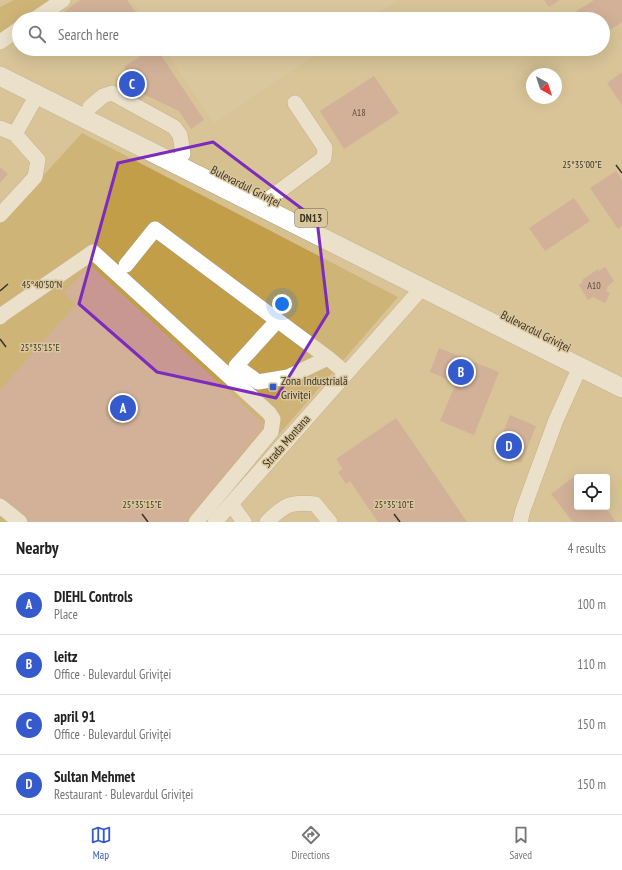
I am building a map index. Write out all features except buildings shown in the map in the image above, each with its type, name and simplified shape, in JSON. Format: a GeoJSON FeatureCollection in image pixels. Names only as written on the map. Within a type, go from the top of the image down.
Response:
{"type":"FeatureCollection","features":[{"type":"Feature","properties":{"kind":"main road","name":"Bulevardul Griviței"},"geometry":{"type":"LineString","coordinates":[[0,62],[622,373]]}},
{"type":"Feature","properties":{"kind":"main road","name":"Bulevardul Griviței"},"geometry":{"type":"LineString","coordinates":[[0,76],[622,388]]}},
{"type":"Feature","properties":{"kind":"street"},"geometry":{"type":"LineString","coordinates":[[45,12],[63,0]]}},
{"type":"Feature","properties":{"kind":"street"},"geometry":{"type":"LineString","coordinates":[[0,42],[12,34]]}},
{"type":"Feature","properties":{"kind":"street"},"geometry":{"type":"LineString","coordinates":[[15,134],[37,95]]}},
{"type":"Feature","properties":{"kind":"street"},"geometry":{"type":"LineString","coordinates":[[270,198],[324,158],[325,148],[294,103]]}},
{"type":"Feature","properties":{"kind":"street"},"geometry":{"type":"LineString","coordinates":[[0,128],[15,134],[38,160],[35,177],[0,214]]}},
{"type":"Feature","properties":{"kind":"street"},"geometry":{"type":"LineString","coordinates":[[126,265],[155,229],[346,373]]}},
{"type":"Feature","properties":{"kind":"street"},"geometry":{"type":"LineString","coordinates":[[0,317],[93,252],[269,413],[273,419],[271,432],[196,522]]}},
{"type":"Feature","properties":{"kind":"street","name":"Strada Montana"},"geometry":{"type":"LineString","coordinates":[[215,522],[422,288]]}},
{"type":"Feature","properties":{"kind":"street"},"geometry":{"type":"LineString","coordinates":[[277,321],[236,366],[258,382],[288,378],[328,358]]}},
{"type":"Feature","properties":{"kind":"street","name":"Bulevardul Griviței"},"geometry":{"type":"LineString","coordinates":[[520,522],[556,420],[580,367]]}},
{"type":"Feature","properties":{"kind":"street"},"geometry":{"type":"LineString","coordinates":[[267,522],[287,505],[300,502],[315,504],[330,522]]}},
{"type":"Feature","properties":{"kind":"street"},"geometry":{"type":"LineString","coordinates":[[231,504],[244,522]]}},
{"type":"Feature","properties":{"kind":"street"},"geometry":{"type":"LineString","coordinates":[[0,506],[20,522]]}},
{"type":"Feature","properties":{"kind":"highlighted area"},"geometry":{"type":"Polygon","coordinates":[[[213,142],[317,220],[328,313],[276,398],[157,372],[79,304],[118,163],[213,142]]]}},
{"type":"Feature","properties":{"kind":"shaded area"},"geometry":{"type":"Polygon","coordinates":[[[0,0],[131,0],[139,12],[12,12],[12,56],[169,56],[214,123],[314,56],[610,56],[610,12],[380,12],[398,0],[622,0],[622,522],[0,522],[0,0]]]}},
{"type":"Feature","properties":{"kind":"shaded area"},"geometry":{"type":"Polygon","coordinates":[[[14,0],[49,0],[31,12],[12,12],[12,25],[0,33],[0,7],[14,0]]]}},
{"type":"Feature","properties":{"kind":"shaded area"},"geometry":{"type":"Polygon","coordinates":[[[82,133],[398,297],[203,522],[0,522],[0,223],[82,133]]]}},
{"type":"Feature","properties":{"kind":"place","name":"april 91"},"geometry":{"type":"Point","coordinates":[132,84]}},
{"type":"Feature","properties":{"kind":"place","name":"leitz"},"geometry":{"type":"Point","coordinates":[461,372]}},
{"type":"Feature","properties":{"kind":"place","name":"Zona Industrială Griviței"},"geometry":{"type":"Point","coordinates":[273,387]}},
{"type":"Feature","properties":{"kind":"place","name":"DIEHL Controls"},"geometry":{"type":"Point","coordinates":[123,408]}},
{"type":"Feature","properties":{"kind":"place","name":"Sultan Mehmet"},"geometry":{"type":"Point","coordinates":[509,446]}}]}
